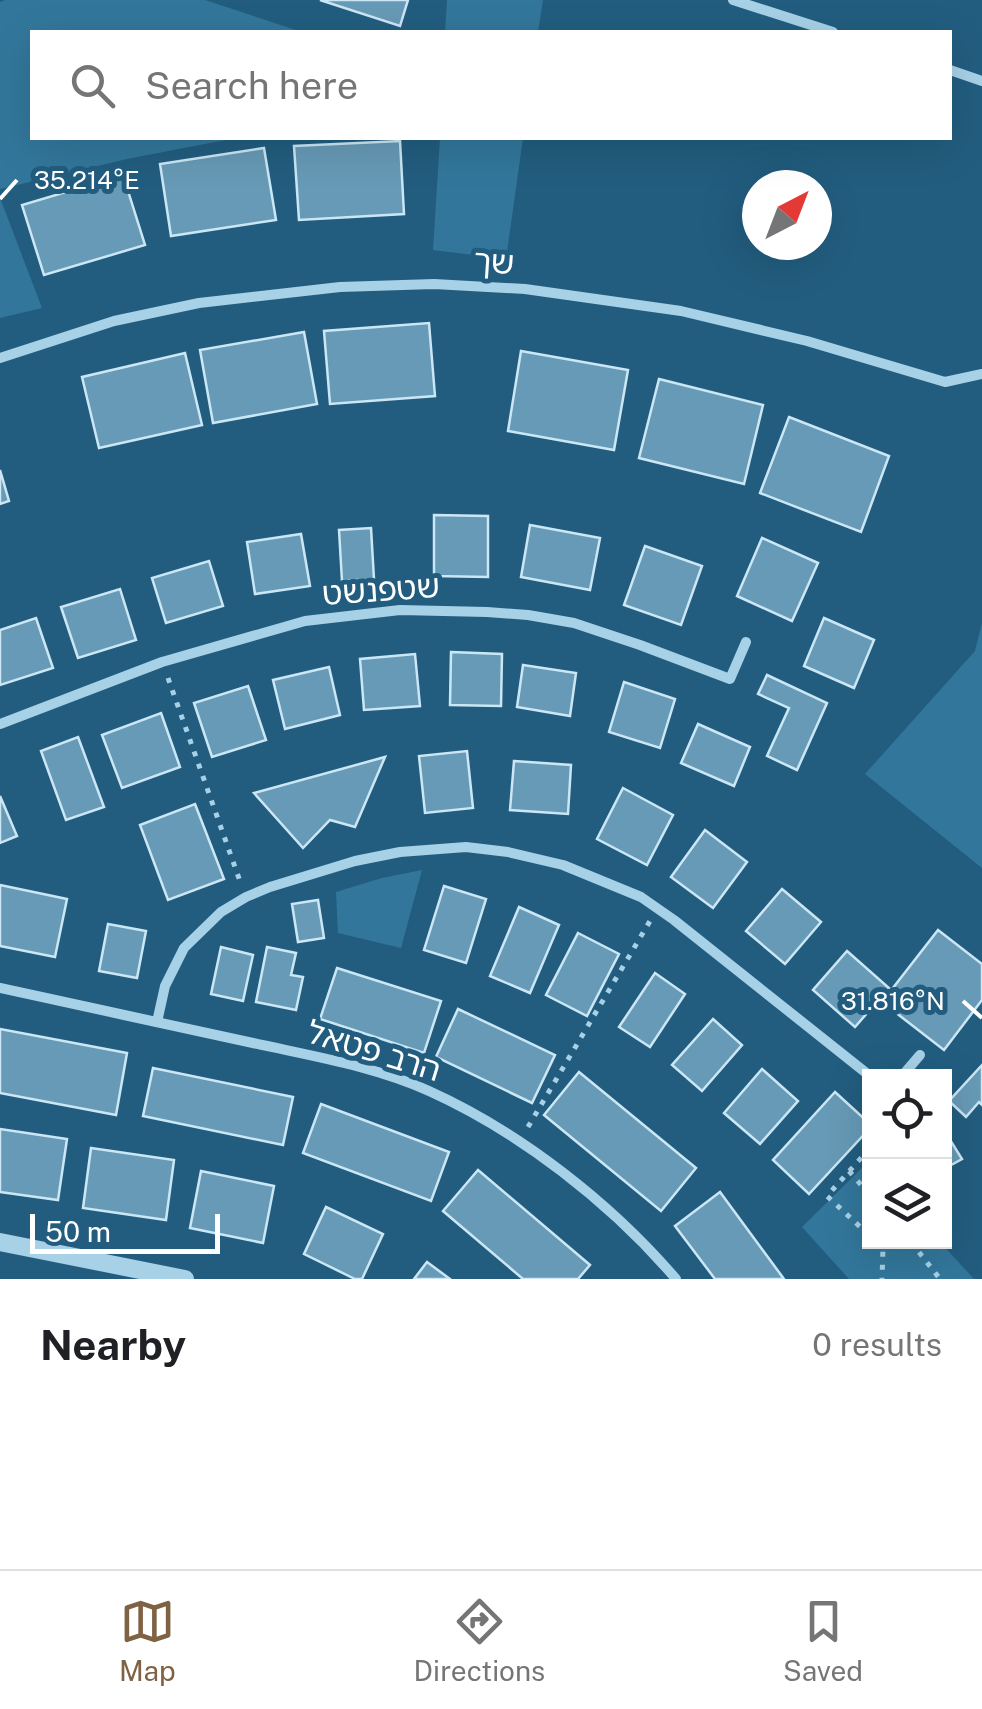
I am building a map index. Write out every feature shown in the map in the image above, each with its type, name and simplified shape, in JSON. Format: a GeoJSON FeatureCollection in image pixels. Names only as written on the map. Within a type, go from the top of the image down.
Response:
{"type":"FeatureCollection","features":[{"type":"Feature","properties":{"kind":"street"},"geometry":{"type":"LineString","coordinates":[[733,0],[827,30]]}},
{"type":"Feature","properties":{"kind":"street"},"geometry":{"type":"LineString","coordinates":[[952,71],[982,81]]}},
{"type":"Feature","properties":{"kind":"street","name":"שך"},"geometry":{"type":"LineString","coordinates":[[0,358],[114,321],[199,303],[340,286],[434,284],[525,288],[681,311],[807,341],[945,382],[982,374]]}},
{"type":"Feature","properties":{"kind":"street","name":"שטפנשט"},"geometry":{"type":"LineString","coordinates":[[0,724],[162,662],[306,621],[350,614],[435,609],[528,615],[574,624],[640,645],[730,680],[746,642]]}},
{"type":"Feature","properties":{"kind":"street"},"geometry":{"type":"LineString","coordinates":[[157,1022],[165,986],[184,948],[221,912],[246,896],[356,861],[400,852],[466,847],[508,852],[563,866],[641,897],[862,1070]]}},
{"type":"Feature","properties":{"kind":"street","name":"הרב פטאל"},"geometry":{"type":"LineString","coordinates":[[0,988],[327,1059],[426,1090],[519,1142],[603,1208],[676,1279]]}},
{"type":"Feature","properties":{"kind":"street"},"geometry":{"type":"LineString","coordinates":[[908,1069],[920,1055]]}},
{"type":"Feature","properties":{"kind":"street"},"geometry":{"type":"LineString","coordinates":[[0,1242],[185,1279]]}},
{"type":"Feature","properties":{"kind":"path"},"geometry":{"type":"LineString","coordinates":[[162,662],[246,896]]}},
{"type":"Feature","properties":{"kind":"path"},"geometry":{"type":"LineString","coordinates":[[519,1142],[658,908]]}},
{"type":"Feature","properties":{"kind":"path"},"geometry":{"type":"LineString","coordinates":[[862,1157],[827,1196],[862,1229]]}},
{"type":"Feature","properties":{"kind":"path"},"geometry":{"type":"LineString","coordinates":[[849,1172],[862,1186]]}},
{"type":"Feature","properties":{"kind":"path"},"geometry":{"type":"LineString","coordinates":[[882,1279],[883,1249]]}},
{"type":"Feature","properties":{"kind":"path"},"geometry":{"type":"LineString","coordinates":[[916,1249],[940,1279]]}},
{"type":"Feature","properties":{"kind":"shaded area"},"geometry":{"type":"Polygon","coordinates":[[[205,0],[296,30],[30,30],[30,140],[226,140],[0,189],[0,2],[205,0]]]}},
{"type":"Feature","properties":{"kind":"shaded area"},"geometry":{"type":"Polygon","coordinates":[[[447,0],[543,0],[538,30],[445,30],[447,0]]]}},
{"type":"Feature","properties":{"kind":"shaded area"},"geometry":{"type":"Polygon","coordinates":[[[440,140],[523,140],[506,259],[433,250],[440,140]]]}},
{"type":"Feature","properties":{"kind":"shaded area"},"geometry":{"type":"Polygon","coordinates":[[[0,198],[42,308],[0,318],[0,198]]]}},
{"type":"Feature","properties":{"kind":"shaded area"},"geometry":{"type":"Polygon","coordinates":[[[982,623],[982,868],[865,774],[975,651],[982,623]]]}},
{"type":"Feature","properties":{"kind":"shaded area"},"geometry":{"type":"Polygon","coordinates":[[[422,870],[401,948],[338,933],[336,892],[422,870]]]}},
{"type":"Feature","properties":{"kind":"shaded area"},"geometry":{"type":"Polygon","coordinates":[[[862,1168],[862,1249],[946,1249],[974,1279],[849,1279],[802,1227],[862,1168]]]}},
{"type":"Feature","properties":{"kind":"building"},"geometry":{"type":"Polygon","coordinates":[[[320,0],[408,0],[400,26],[320,0]]]}},
{"type":"Feature","properties":{"kind":"building"},"geometry":{"type":"Polygon","coordinates":[[[400,141],[404,214],[299,220],[294,146],[400,141]]]}},
{"type":"Feature","properties":{"kind":"building"},"geometry":{"type":"Polygon","coordinates":[[[264,148],[276,220],[171,236],[160,164],[264,148]]]}},
{"type":"Feature","properties":{"kind":"building"},"geometry":{"type":"Polygon","coordinates":[[[123,175],[145,245],[44,275],[22,205],[123,175]]]}},
{"type":"Feature","properties":{"kind":"building"},"geometry":{"type":"Polygon","coordinates":[[[429,323],[435,396],[330,404],[324,331],[429,323]]]}},
{"type":"Feature","properties":{"kind":"building"},"geometry":{"type":"Polygon","coordinates":[[[304,332],[317,404],[213,423],[200,350],[304,332]]]}},
{"type":"Feature","properties":{"kind":"building"},"geometry":{"type":"Polygon","coordinates":[[[521,351],[628,370],[614,450],[508,431],[521,351]]]}},
{"type":"Feature","properties":{"kind":"building"},"geometry":{"type":"Polygon","coordinates":[[[185,353],[202,425],[99,448],[82,377],[185,353]]]}},
{"type":"Feature","properties":{"kind":"building"},"geometry":{"type":"Polygon","coordinates":[[[659,379],[763,405],[744,484],[639,458],[659,379]]]}},
{"type":"Feature","properties":{"kind":"building"},"geometry":{"type":"Polygon","coordinates":[[[789,417],[889,456],[861,532],[760,493],[789,417]]]}},
{"type":"Feature","properties":{"kind":"building"},"geometry":{"type":"Polygon","coordinates":[[[0,470],[9,501],[0,504],[0,470]]]}},
{"type":"Feature","properties":{"kind":"building"},"geometry":{"type":"Polygon","coordinates":[[[434,515],[488,516],[488,577],[434,576],[434,515]]]}},
{"type":"Feature","properties":{"kind":"building"},"geometry":{"type":"Polygon","coordinates":[[[530,525],[600,538],[590,590],[521,577],[530,525]]]}},
{"type":"Feature","properties":{"kind":"building"},"geometry":{"type":"Polygon","coordinates":[[[371,528],[374,579],[342,581],[339,530],[371,528]]]}},
{"type":"Feature","properties":{"kind":"building"},"geometry":{"type":"Polygon","coordinates":[[[301,534],[310,586],[255,594],[247,542],[301,534]]]}},
{"type":"Feature","properties":{"kind":"building"},"geometry":{"type":"Polygon","coordinates":[[[762,538],[818,563],[792,621],[737,596],[762,538]]]}},
{"type":"Feature","properties":{"kind":"building"},"geometry":{"type":"Polygon","coordinates":[[[645,546],[702,566],[681,625],[624,605],[645,546]]]}},
{"type":"Feature","properties":{"kind":"building"},"geometry":{"type":"Polygon","coordinates":[[[209,561],[223,606],[166,623],[152,578],[209,561]]]}},
{"type":"Feature","properties":{"kind":"building"},"geometry":{"type":"Polygon","coordinates":[[[120,589],[136,640],[78,658],[61,607],[120,589]]]}},
{"type":"Feature","properties":{"kind":"building"},"geometry":{"type":"Polygon","coordinates":[[[36,618],[53,668],[0,685],[0,630],[36,618]]]}},
{"type":"Feature","properties":{"kind":"building"},"geometry":{"type":"Polygon","coordinates":[[[824,618],[874,640],[854,688],[804,666],[824,618]]]}},
{"type":"Feature","properties":{"kind":"building"},"geometry":{"type":"Polygon","coordinates":[[[451,652],[502,654],[501,706],[450,705],[451,652]]]}},
{"type":"Feature","properties":{"kind":"building"},"geometry":{"type":"Polygon","coordinates":[[[415,654],[420,706],[364,710],[360,659],[415,654]]]}},
{"type":"Feature","properties":{"kind":"building"},"geometry":{"type":"Polygon","coordinates":[[[523,665],[576,673],[570,716],[517,707],[523,665]]]}},
{"type":"Feature","properties":{"kind":"building"},"geometry":{"type":"Polygon","coordinates":[[[329,667],[340,715],[285,729],[273,680],[329,667]]]}},
{"type":"Feature","properties":{"kind":"building"},"geometry":{"type":"Polygon","coordinates":[[[767,675],[827,703],[797,770],[767,756],[789,708],[758,694],[767,675]]]}},
{"type":"Feature","properties":{"kind":"building"},"geometry":{"type":"Polygon","coordinates":[[[624,682],[675,699],[660,748],[609,732],[624,682]]]}},
{"type":"Feature","properties":{"kind":"building"},"geometry":{"type":"Polygon","coordinates":[[[248,686],[266,740],[212,757],[194,703],[248,686]]]}},
{"type":"Feature","properties":{"kind":"building"},"geometry":{"type":"Polygon","coordinates":[[[161,713],[180,767],[122,788],[102,735],[161,713]]]}},
{"type":"Feature","properties":{"kind":"building"},"geometry":{"type":"Polygon","coordinates":[[[698,724],[750,747],[734,786],[681,763],[698,724]]]}},
{"type":"Feature","properties":{"kind":"building"},"geometry":{"type":"Polygon","coordinates":[[[78,737],[104,807],[66,820],[41,751],[78,737]]]}},
{"type":"Feature","properties":{"kind":"building"},"geometry":{"type":"Polygon","coordinates":[[[467,751],[473,808],[425,813],[419,756],[467,751]]]}},
{"type":"Feature","properties":{"kind":"building"},"geometry":{"type":"Polygon","coordinates":[[[385,757],[355,827],[330,820],[303,848],[254,793],[385,757]]]}},
{"type":"Feature","properties":{"kind":"building"},"geometry":{"type":"Polygon","coordinates":[[[514,761],[571,765],[568,814],[510,810],[514,761]]]}},
{"type":"Feature","properties":{"kind":"building"},"geometry":{"type":"Polygon","coordinates":[[[623,788],[673,815],[647,865],[597,839],[623,788]]]}},
{"type":"Feature","properties":{"kind":"building"},"geometry":{"type":"Polygon","coordinates":[[[0,796],[17,836],[0,843],[0,796]]]}},
{"type":"Feature","properties":{"kind":"building"},"geometry":{"type":"Polygon","coordinates":[[[195,804],[224,879],[168,900],[140,825],[195,804]]]}},
{"type":"Feature","properties":{"kind":"building"},"geometry":{"type":"Polygon","coordinates":[[[705,830],[747,862],[713,908],[671,877],[705,830]]]}},
{"type":"Feature","properties":{"kind":"building"},"geometry":{"type":"Polygon","coordinates":[[[0,885],[67,899],[55,957],[0,946],[0,885]]]}},
{"type":"Feature","properties":{"kind":"building"},"geometry":{"type":"Polygon","coordinates":[[[444,886],[486,899],[466,963],[424,950],[444,886]]]}},
{"type":"Feature","properties":{"kind":"building"},"geometry":{"type":"Polygon","coordinates":[[[782,889],[821,922],[785,964],[746,931],[782,889]]]}},
{"type":"Feature","properties":{"kind":"building"},"geometry":{"type":"Polygon","coordinates":[[[318,900],[324,938],[298,942],[292,904],[318,900]]]}},
{"type":"Feature","properties":{"kind":"building"},"geometry":{"type":"Polygon","coordinates":[[[519,907],[559,925],[530,993],[490,976],[519,907]]]}},
{"type":"Feature","properties":{"kind":"building"},"geometry":{"type":"Polygon","coordinates":[[[108,924],[146,931],[137,978],[99,971],[108,924]]]}},
{"type":"Feature","properties":{"kind":"building"},"geometry":{"type":"Polygon","coordinates":[[[938,930],[982,964],[982,1000],[944,1050],[882,1002],[938,930]]]}},
{"type":"Feature","properties":{"kind":"building"},"geometry":{"type":"Polygon","coordinates":[[[578,933],[619,954],[587,1016],[546,995],[578,933]]]}},
{"type":"Feature","properties":{"kind":"building"},"geometry":{"type":"Polygon","coordinates":[[[221,947],[253,955],[243,1001],[211,994],[221,947]]]}},
{"type":"Feature","properties":{"kind":"building"},"geometry":{"type":"Polygon","coordinates":[[[267,947],[296,953],[291,975],[303,977],[296,1010],[256,1002],[267,947]]]}},
{"type":"Feature","properties":{"kind":"building"},"geometry":{"type":"Polygon","coordinates":[[[847,951],[889,988],[855,1027],[813,990],[847,951]]]}},
{"type":"Feature","properties":{"kind":"building"},"geometry":{"type":"Polygon","coordinates":[[[337,968],[441,1001],[424,1053],[320,1019],[337,968]]]}},
{"type":"Feature","properties":{"kind":"building"},"geometry":{"type":"Polygon","coordinates":[[[655,973],[685,994],[650,1047],[619,1027],[655,973]]]}},
{"type":"Feature","properties":{"kind":"building"},"geometry":{"type":"Polygon","coordinates":[[[458,1009],[555,1055],[532,1103],[436,1057],[458,1009]]]}},
{"type":"Feature","properties":{"kind":"building"},"geometry":{"type":"Polygon","coordinates":[[[713,1019],[742,1045],[702,1091],[672,1065],[713,1019]]]}},
{"type":"Feature","properties":{"kind":"building"},"geometry":{"type":"Polygon","coordinates":[[[0,1029],[127,1053],[116,1115],[0,1093],[0,1029]]]}},
{"type":"Feature","properties":{"kind":"building"},"geometry":{"type":"Polygon","coordinates":[[[982,1065],[982,1105],[979,1102],[966,1117],[952,1104],[952,1098],[982,1065]]]}},
{"type":"Feature","properties":{"kind":"building"},"geometry":{"type":"Polygon","coordinates":[[[153,1068],[293,1097],[283,1145],[143,1116],[153,1068]]]}},
{"type":"Feature","properties":{"kind":"building"},"geometry":{"type":"Polygon","coordinates":[[[762,1069],[798,1101],[760,1144],[724,1113],[762,1069]]]}},
{"type":"Feature","properties":{"kind":"building"},"geometry":{"type":"Polygon","coordinates":[[[579,1072],[696,1168],[661,1211],[544,1115],[579,1072]]]}},
{"type":"Feature","properties":{"kind":"building"},"geometry":{"type":"Polygon","coordinates":[[[835,1092],[862,1117],[862,1137],[809,1194],[773,1160],[835,1092]]]}},
{"type":"Feature","properties":{"kind":"building"},"geometry":{"type":"Polygon","coordinates":[[[321,1104],[449,1152],[431,1201],[303,1153],[321,1104]]]}},
{"type":"Feature","properties":{"kind":"building"},"geometry":{"type":"Polygon","coordinates":[[[0,1129],[67,1139],[58,1200],[0,1192],[0,1129]]]}},
{"type":"Feature","properties":{"kind":"building"},"geometry":{"type":"Polygon","coordinates":[[[952,1143],[962,1159],[952,1165],[952,1143]]]}},
{"type":"Feature","properties":{"kind":"building"},"geometry":{"type":"Polygon","coordinates":[[[91,1148],[174,1160],[166,1220],[83,1208],[91,1148]]]}},
{"type":"Feature","properties":{"kind":"building"},"geometry":{"type":"Polygon","coordinates":[[[478,1170],[590,1265],[578,1279],[523,1279],[443,1211],[478,1170]]]}},
{"type":"Feature","properties":{"kind":"building"},"geometry":{"type":"Polygon","coordinates":[[[201,1171],[274,1186],[263,1243],[190,1228],[201,1171]]]}},
{"type":"Feature","properties":{"kind":"building"},"geometry":{"type":"Polygon","coordinates":[[[720,1192],[784,1279],[715,1279],[675,1226],[720,1192]]]}},
{"type":"Feature","properties":{"kind":"building"},"geometry":{"type":"Polygon","coordinates":[[[326,1207],[383,1234],[362,1279],[304,1254],[326,1207]]]}},
{"type":"Feature","properties":{"kind":"building"},"geometry":{"type":"Polygon","coordinates":[[[427,1262],[450,1279],[414,1279],[427,1262]]]}}]}
